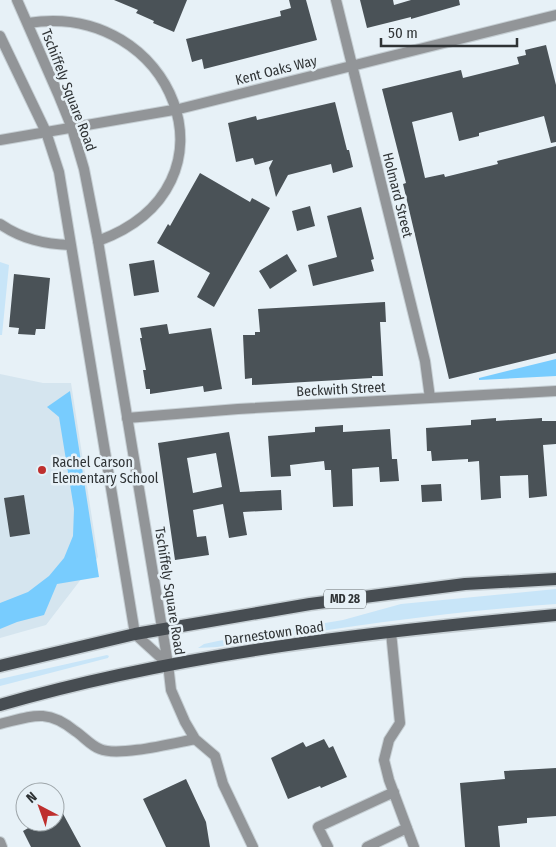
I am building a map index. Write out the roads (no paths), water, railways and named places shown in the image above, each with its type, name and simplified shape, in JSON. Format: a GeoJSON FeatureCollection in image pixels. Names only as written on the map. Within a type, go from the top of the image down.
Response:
{"type":"FeatureCollection","features":[{"type":"Feature","properties":{"kind":"main road","name":"Darnestown Road"},"geometry":{"type":"LineString","coordinates":[[0,666],[135,634],[310,604],[465,584],[556,579]]}},
{"type":"Feature","properties":{"kind":"main road","name":"Darnestown Road"},"geometry":{"type":"LineString","coordinates":[[0,705],[168,664],[391,632],[556,615]]}},
{"type":"Feature","properties":{"kind":"street","name":"Tschiffely Square Road"},"geometry":{"type":"LineString","coordinates":[[16,0],[28,23],[72,128],[84,169],[98,241],[168,664]]}},
{"type":"Feature","properties":{"kind":"street","name":"Holmard Street"},"geometry":{"type":"LineString","coordinates":[[336,0],[425,361],[430,398]]}},
{"type":"Feature","properties":{"kind":"street","name":"Kent Oaks Way"},"geometry":{"type":"LineString","coordinates":[[0,140],[179,109],[556,15]]}},
{"type":"Feature","properties":{"kind":"street"},"geometry":{"type":"LineString","coordinates":[[28,23],[62,16],[79,17],[97,20],[129,34],[155,58],[173,88],[179,109],[181,130],[180,147],[170,178],[162,193],[141,218],[128,228],[98,241]]}},
{"type":"Feature","properties":{"kind":"street"},"geometry":{"type":"LineString","coordinates":[[0,37],[46,132],[59,172],[135,634]]}},
{"type":"Feature","properties":{"kind":"street"},"geometry":{"type":"LineString","coordinates":[[0,224],[37,242],[70,245]]}},
{"type":"Feature","properties":{"kind":"street","name":"Beckwith Street"},"geometry":{"type":"LineString","coordinates":[[127,418],[238,409],[556,391]]}},
{"type":"Feature","properties":{"kind":"street"},"geometry":{"type":"LineString","coordinates":[[391,632],[400,723],[389,740],[384,760],[414,847]]}},
{"type":"Feature","properties":{"kind":"street","name":"Tschiffely Square Road"},"geometry":{"type":"LineString","coordinates":[[135,634],[168,664]]}},
{"type":"Feature","properties":{"kind":"street"},"geometry":{"type":"LineString","coordinates":[[168,664],[171,690],[185,722],[195,739],[215,756],[223,784],[252,847]]}},
{"type":"Feature","properties":{"kind":"street"},"geometry":{"type":"LineString","coordinates":[[0,724],[30,716],[47,715],[57,718],[100,749],[115,752],[195,739]]}},
{"type":"Feature","properties":{"kind":"street"},"geometry":{"type":"LineString","coordinates":[[328,847],[318,826],[394,792]]}},
{"type":"Feature","properties":{"kind":"street"},"geometry":{"type":"LineString","coordinates":[[366,847],[407,828]]}},
{"type":"Feature","properties":{"kind":"street"},"geometry":{"type":"LineString","coordinates":[[0,842],[2,847]]}},
{"type":"Feature","properties":{"kind":"place","name":"Rachel Carson Elementary School"},"geometry":{"type":"Point","coordinates":[42,470]}}]}
